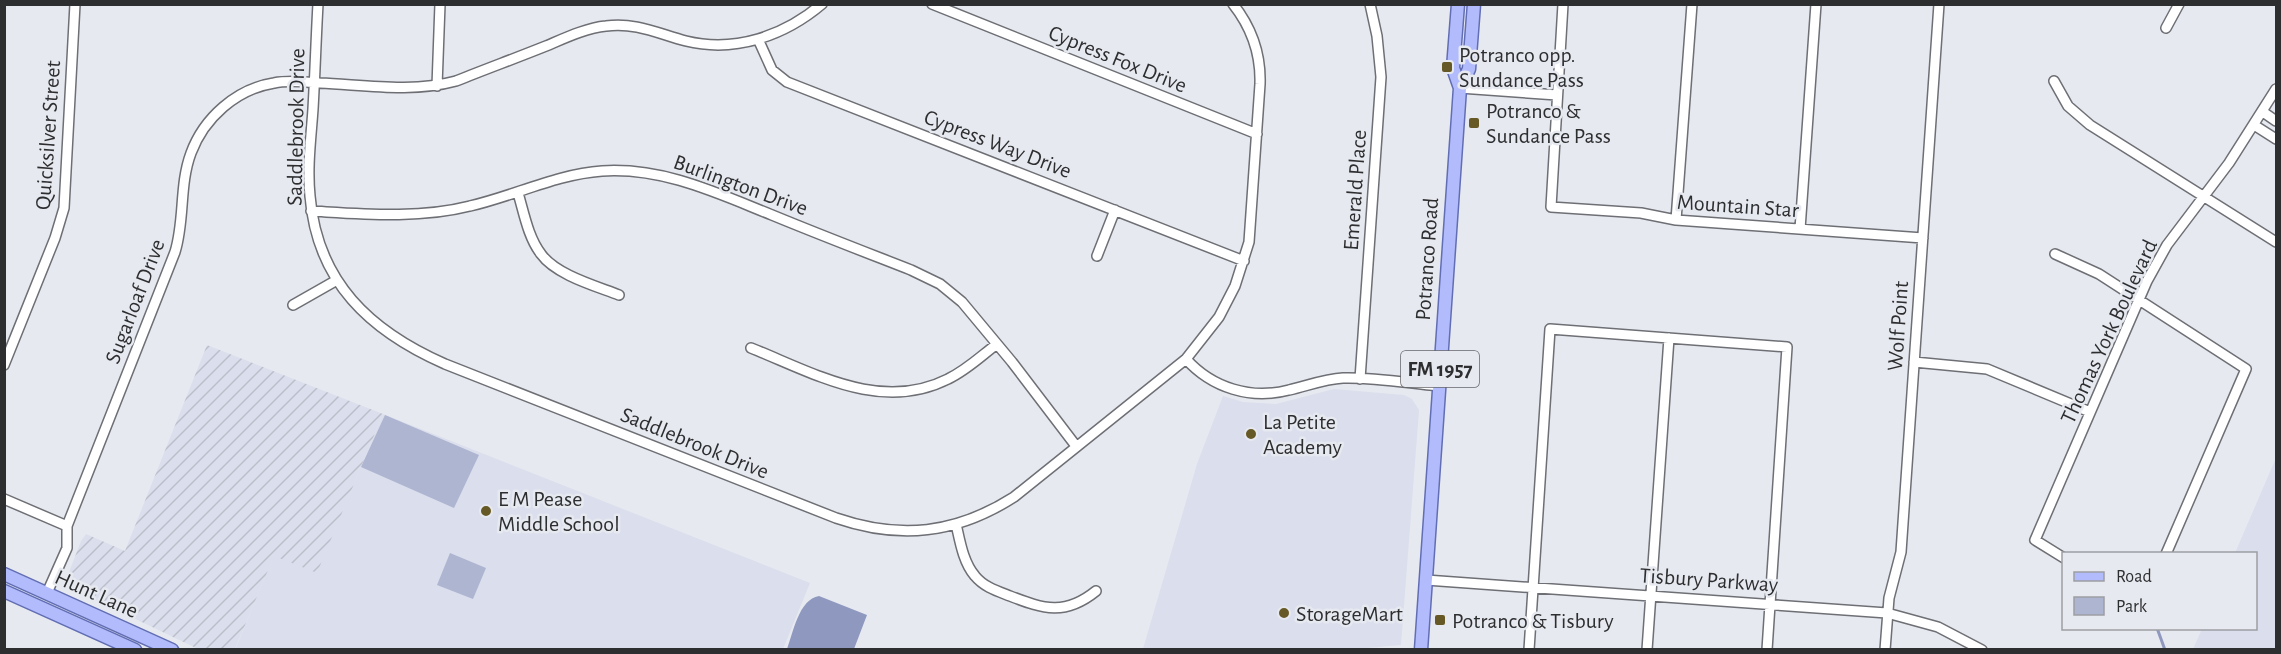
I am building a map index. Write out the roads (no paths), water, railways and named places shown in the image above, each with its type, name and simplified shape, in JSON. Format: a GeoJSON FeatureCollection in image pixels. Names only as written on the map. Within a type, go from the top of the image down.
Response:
{"type":"FeatureCollection","features":[{"type":"Feature","properties":{"kind":"main road","name":"Potranco Road"},"geometry":{"type":"LineString","coordinates":[[1458,4],[1453,68],[1460,88]]}},
{"type":"Feature","properties":{"kind":"main road","name":"Potranco Road"},"geometry":{"type":"LineString","coordinates":[[1421,650],[1460,88],[1469,69],[1474,4]]}},
{"type":"Feature","properties":{"kind":"main road","name":"Hunt Lane"},"geometry":{"type":"LineString","coordinates":[[4,574],[172,650]]}},
{"type":"Feature","properties":{"kind":"main road","name":"Hunt Lane"},"geometry":{"type":"LineString","coordinates":[[4,591],[135,650]]}},
{"type":"Feature","properties":{"kind":"main road"},"geometry":{"type":"LineString","coordinates":[[100,634],[114,634],[129,630]]}},
{"type":"Feature","properties":{"kind":"street","name":"Quicksilver Street"},"geometry":{"type":"LineString","coordinates":[[4,365],[55,238],[64,208],[75,4]]}},
{"type":"Feature","properties":{"kind":"street","name":"Saddlebrook Drive"},"geometry":{"type":"LineString","coordinates":[[318,4],[309,166],[312,211],[320,245],[337,280],[358,308],[372,321],[412,350],[445,364],[825,514],[857,526],[889,531],[914,531],[956,524],[997,508],[1014,497],[1186,358],[1219,317],[1236,286],[1251,228],[1260,77],[1258,57],[1248,26],[1233,4]]}},
{"type":"Feature","properties":{"kind":"street"},"geometry":{"type":"LineString","coordinates":[[437,86],[440,4]]}},
{"type":"Feature","properties":{"kind":"street","name":"Sugarloaf Drive"},"geometry":{"type":"LineString","coordinates":[[47,593],[67,548],[67,526],[180,237],[187,167],[200,134],[222,108],[251,89],[285,81],[401,87],[437,86],[604,26],[641,27],[687,41],[725,45],[758,39],[782,31],[796,24],[822,4]]}},
{"type":"Feature","properties":{"kind":"street","name":"Cypress Fox Drive"},"geometry":{"type":"LineString","coordinates":[[932,4],[1257,134]]}},
{"type":"Feature","properties":{"kind":"street","name":"Emerald Place"},"geometry":{"type":"LineString","coordinates":[[1360,379],[1381,77],[1379,49],[1370,4]]}},
{"type":"Feature","properties":{"kind":"street"},"geometry":{"type":"LineString","coordinates":[[1460,88],[1557,94],[1563,4]]}},
{"type":"Feature","properties":{"kind":"street"},"geometry":{"type":"LineString","coordinates":[[1676,220],[1692,4]]}},
{"type":"Feature","properties":{"kind":"street"},"geometry":{"type":"LineString","coordinates":[[1800,229],[1816,4]]}},
{"type":"Feature","properties":{"kind":"street","name":"Wolf Point"},"geometry":{"type":"LineString","coordinates":[[1885,650],[1887,613],[1901,552],[1939,4]]}},
{"type":"Feature","properties":{"kind":"street"},"geometry":{"type":"LineString","coordinates":[[2166,28],[2179,4]]}},
{"type":"Feature","properties":{"kind":"street","name":"Cypress Way Drive"},"geometry":{"type":"LineString","coordinates":[[758,39],[772,70],[787,82],[1244,261]]}},
{"type":"Feature","properties":{"kind":"street"},"geometry":{"type":"LineString","coordinates":[[2054,81],[2068,106],[2081,119],[2277,242]]}},
{"type":"Feature","properties":{"kind":"street","name":"Thomas York Boulevard"},"geometry":{"type":"LineString","coordinates":[[2062,557],[2035,540],[2139,300],[2167,245],[2205,196],[2277,89]]}},
{"type":"Feature","properties":{"kind":"street","name":"Mountain Star"},"geometry":{"type":"LineString","coordinates":[[1557,94],[1551,207],[1641,213],[1676,220],[1923,238]]}},
{"type":"Feature","properties":{"kind":"street"},"geometry":{"type":"LineString","coordinates":[[2263,112],[2277,121]]}},
{"type":"Feature","properties":{"kind":"street"},"geometry":{"type":"LineString","coordinates":[[2254,125],[2277,139]]}},
{"type":"Feature","properties":{"kind":"street","name":"Burlington Drive"},"geometry":{"type":"LineString","coordinates":[[312,211],[363,214],[429,213],[468,207],[569,176],[602,171],[631,171],[675,178],[930,279],[962,302],[1076,446]]}},
{"type":"Feature","properties":{"kind":"street"},"geometry":{"type":"LineString","coordinates":[[518,193],[535,243],[545,259],[561,271],[619,295]]}},
{"type":"Feature","properties":{"kind":"street"},"geometry":{"type":"LineString","coordinates":[[1097,256],[1115,210]]}},
{"type":"Feature","properties":{"kind":"street"},"geometry":{"type":"LineString","coordinates":[[2055,254],[2099,274],[2246,369],[2167,552]]}},
{"type":"Feature","properties":{"kind":"street"},"geometry":{"type":"LineString","coordinates":[[292,306],[337,280]]}},
{"type":"Feature","properties":{"kind":"street"},"geometry":{"type":"LineString","coordinates":[[1529,650],[1550,329],[1787,346],[1767,650]]}},
{"type":"Feature","properties":{"kind":"street"},"geometry":{"type":"LineString","coordinates":[[1647,650],[1670,338]]}},
{"type":"Feature","properties":{"kind":"street"},"geometry":{"type":"LineString","coordinates":[[751,348],[854,388],[896,393],[923,389],[949,379],[997,344]]}},
{"type":"Feature","properties":{"kind":"street"},"geometry":{"type":"LineString","coordinates":[[1186,358],[1200,373],[1212,381],[1250,393],[1274,393],[1329,380],[1360,379],[1438,386]]}},
{"type":"Feature","properties":{"kind":"street"},"geometry":{"type":"LineString","coordinates":[[1914,362],[1987,369],[2090,412]]}},
{"type":"Feature","properties":{"kind":"street"},"geometry":{"type":"LineString","coordinates":[[4,499],[67,526]]}},
{"type":"Feature","properties":{"kind":"street"},"geometry":{"type":"LineString","coordinates":[[956,524],[967,565],[975,576],[991,588],[1037,606],[1050,608],[1075,605],[1096,591]]}},
{"type":"Feature","properties":{"kind":"street","name":"Tisbury Parkway"},"geometry":{"type":"LineString","coordinates":[[1426,580],[1887,613],[1945,630],[1982,650]]}},
{"type":"Feature","properties":{"kind":"waterway"},"geometry":{"type":"LineString","coordinates":[[2158,630],[2165,650]]}},
{"type":"Feature","properties":{"kind":"place","name":"Potranco opp. Sundance Pass"},"geometry":{"type":"Point","coordinates":[1447,67]}},
{"type":"Feature","properties":{"kind":"place","name":"Potranco & Sundance Pass"},"geometry":{"type":"Point","coordinates":[1474,123]}},
{"type":"Feature","properties":{"kind":"place","name":"La Petite Academy"},"geometry":{"type":"Point","coordinates":[1251,434]}},
{"type":"Feature","properties":{"kind":"place","name":"E M Pease Middle School"},"geometry":{"type":"Point","coordinates":[486,511]}},
{"type":"Feature","properties":{"kind":"place","name":"StorageMart"},"geometry":{"type":"Point","coordinates":[1284,613]}},
{"type":"Feature","properties":{"kind":"place","name":"Potranco & Tisbury"},"geometry":{"type":"Point","coordinates":[1440,620]}}]}
